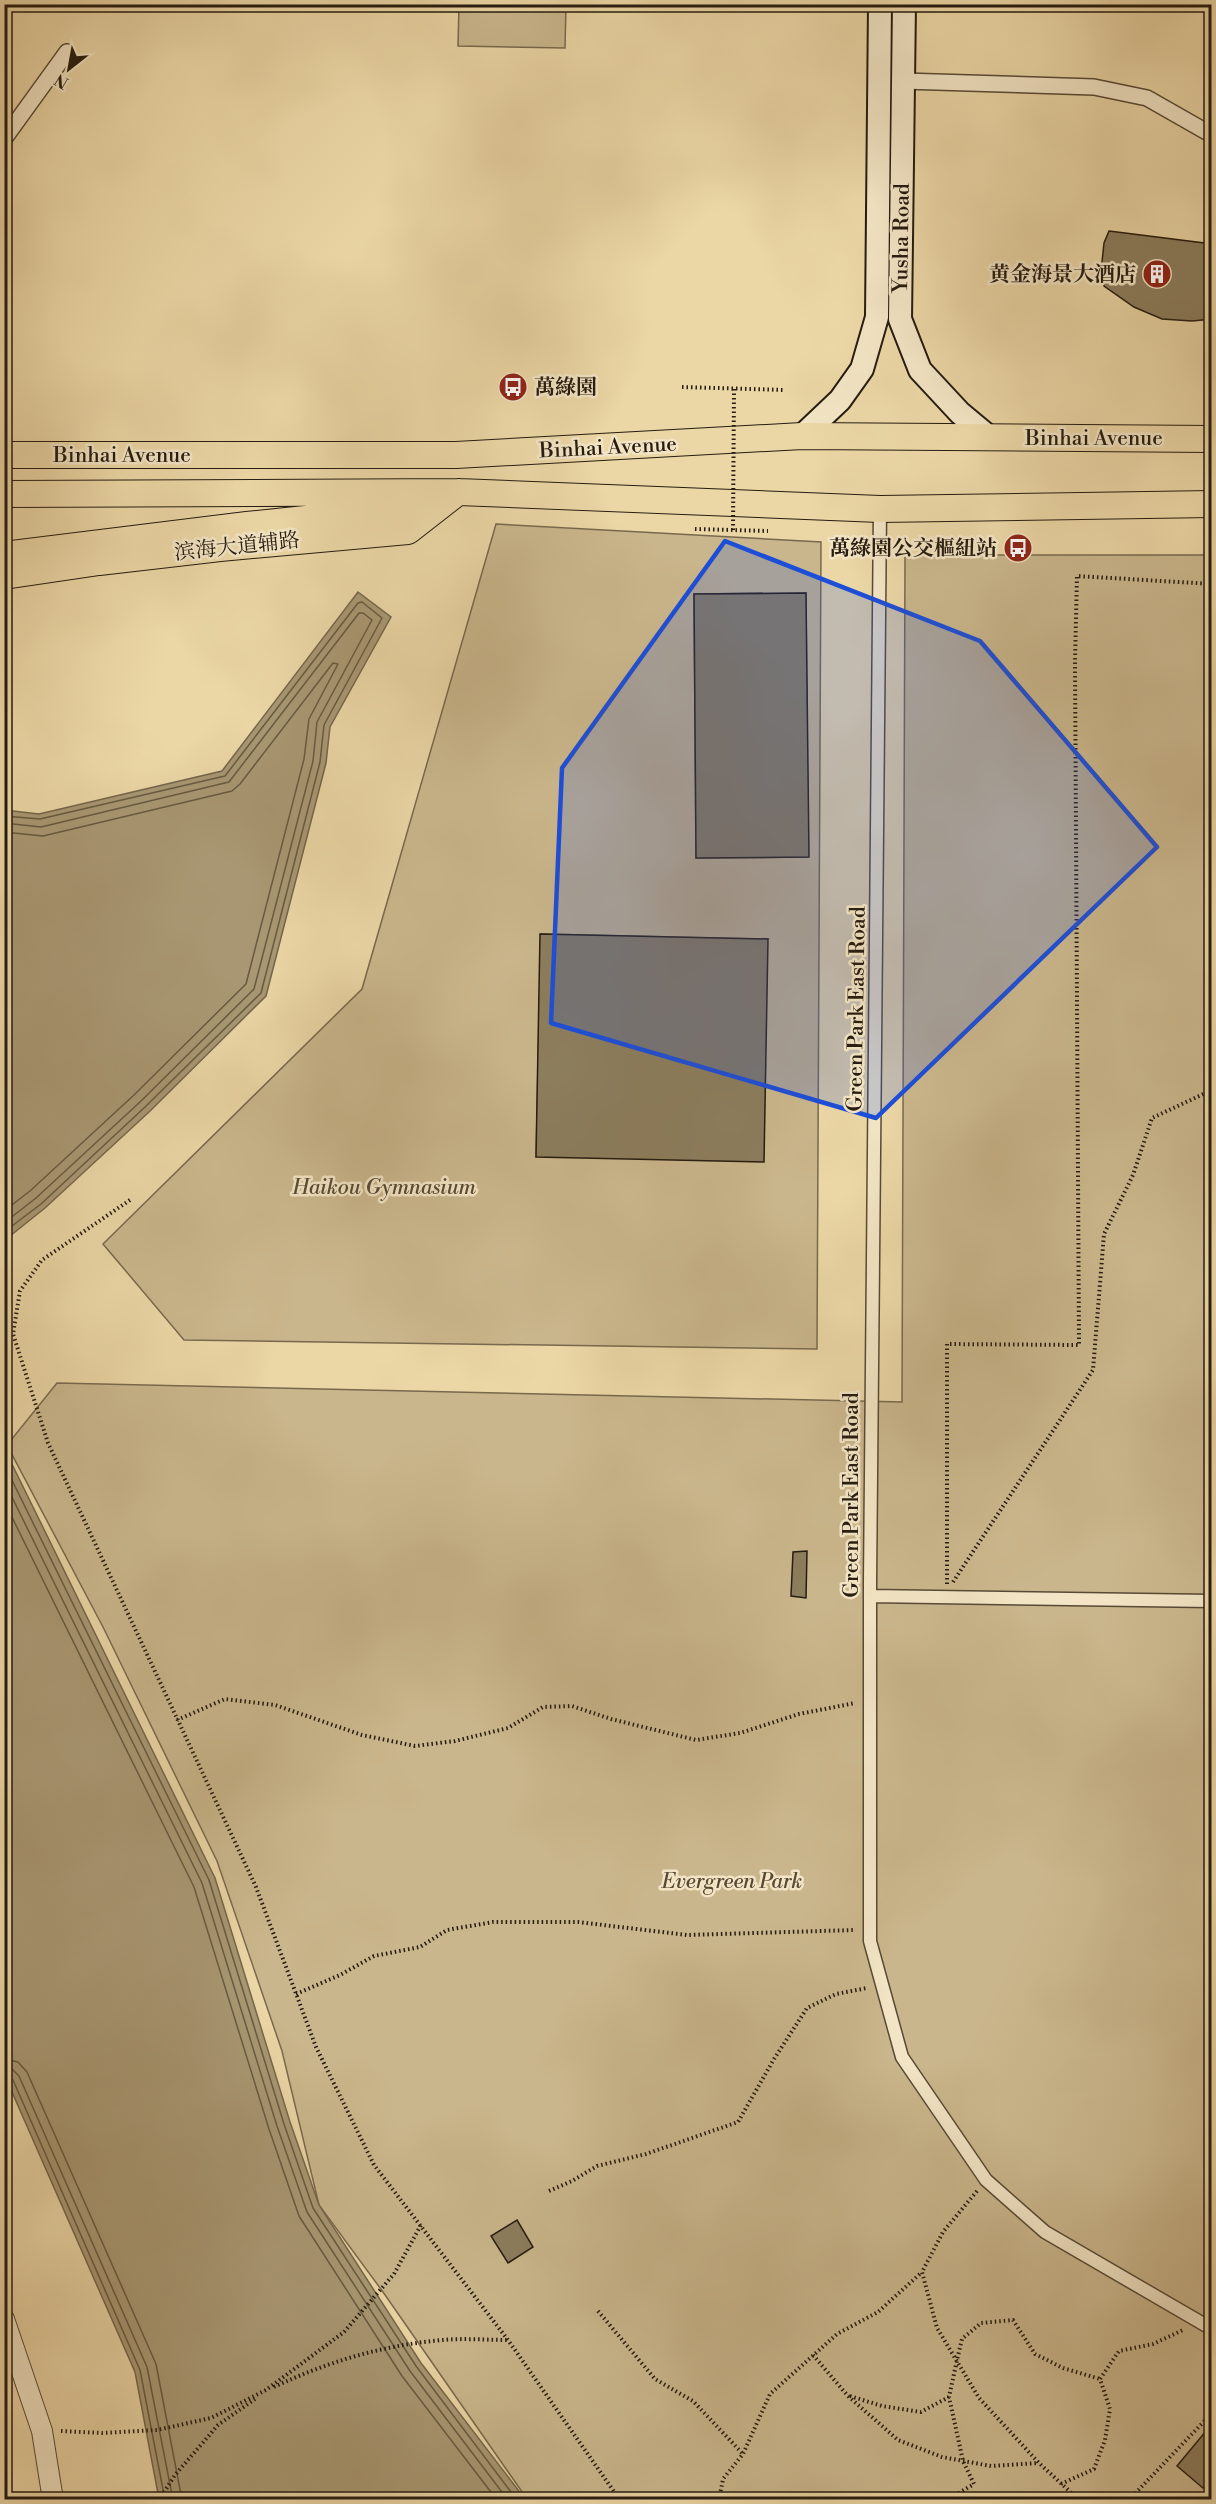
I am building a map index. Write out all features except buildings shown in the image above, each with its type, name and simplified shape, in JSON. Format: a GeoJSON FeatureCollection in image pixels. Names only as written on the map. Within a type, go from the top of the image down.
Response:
{"type":"FeatureCollection","features":[{"type":"Feature","properties":{"kind":"highway","name":"Binhai Avenue"},"geometry":{"type":"LineString","coordinates":[[4,455],[456,455],[802,436],[1212,439]]}},
{"type":"Feature","properties":{"kind":"highway","name":"Binhai Avenue"},"geometry":{"type":"LineString","coordinates":[[4,494],[458,492],[880,509],[1212,504]]}},
{"type":"Feature","properties":{"kind":"highway"},"geometry":{"type":"LineString","coordinates":[[4,555],[247,525],[325,517],[393,514],[458,492]]}},
{"type":"Feature","properties":{"kind":"highway","name":"滨海大道辅路"},"geometry":{"type":"LineString","coordinates":[[4,576],[220,548],[408,531],[458,492]]}},
{"type":"Feature","properties":{"kind":"main road","name":"Yusha Road"},"geometry":{"type":"LineString","coordinates":[[802,436],[840,400],[862,369],[877,318],[880,4]]}},
{"type":"Feature","properties":{"kind":"main road","name":"Yusha Road"},"geometry":{"type":"LineString","coordinates":[[904,4],[900,319],[920,370],[960,413],[990,438]]}},
{"type":"Feature","properties":{"kind":"street"},"geometry":{"type":"LineString","coordinates":[[4,139],[67,52]]}},
{"type":"Feature","properties":{"kind":"street"},"geometry":{"type":"LineString","coordinates":[[903,81],[1094,87],[1147,98],[1212,135]]}},
{"type":"Feature","properties":{"kind":"street","name":"Green Park East Road"},"geometry":{"type":"LineString","coordinates":[[880,509],[870,1596],[870,1941],[902,2057],[986,2180],[1045,2232],[1212,2329]]}},
{"type":"Feature","properties":{"kind":"street"},"geometry":{"type":"LineString","coordinates":[[870,1596],[1212,1601]]}},
{"type":"Feature","properties":{"kind":"street"},"geometry":{"type":"LineString","coordinates":[[4,2319],[42,2431],[52,2499]]}},
{"type":"Feature","properties":{"kind":"path"},"geometry":{"type":"LineString","coordinates":[[682,387],[785,390]]}},
{"type":"Feature","properties":{"kind":"path"},"geometry":{"type":"LineString","coordinates":[[733,530],[734,389]]}},
{"type":"Feature","properties":{"kind":"path"},"geometry":{"type":"LineString","coordinates":[[695,529],[768,531]]}},
{"type":"Feature","properties":{"kind":"path"},"geometry":{"type":"LineString","coordinates":[[1212,584],[1077,576],[1075,661],[1079,1345],[947,1344],[947,1591],[1093,1370],[1104,1234],[1132,1175],[1152,1118],[1212,1090]]}},
{"type":"Feature","properties":{"kind":"path"},"geometry":{"type":"LineString","coordinates":[[130,1200],[42,1260],[20,1291],[13,1334],[48,1443],[256,1887],[316,2047],[374,2165],[508,2340],[615,2493],[624,2499]]}},
{"type":"Feature","properties":{"kind":"path"},"geometry":{"type":"LineString","coordinates":[[177,1720],[225,1700],[275,1704],[362,1735],[415,1746],[456,1741],[508,1728],[543,1707],[572,1706],[632,1725],[696,1740],[740,1733],[799,1714],[870,1699]]}},
{"type":"Feature","properties":{"kind":"path"},"geometry":{"type":"LineString","coordinates":[[296,1994],[340,1975],[374,1956],[420,1947],[447,1930],[493,1922],[578,1922],[687,1935],[870,1929]]}},
{"type":"Feature","properties":{"kind":"path"},"geometry":{"type":"LineString","coordinates":[[549,2191],[597,2166],[646,2154],[738,2122],[774,2059],[807,2008],[837,1994],[883,1985]]}},
{"type":"Feature","properties":{"kind":"path"},"geometry":{"type":"LineString","coordinates":[[719,2499],[723,2479],[743,2454],[770,2394],[837,2334],[878,2312],[922,2272],[943,2232],[986,2180]]}},
{"type":"Feature","properties":{"kind":"path"},"geometry":{"type":"LineString","coordinates":[[159,2499],[175,2475],[218,2425],[344,2332],[394,2274],[421,2225]]}},
{"type":"Feature","properties":{"kind":"path"},"geometry":{"type":"LineString","coordinates":[[922,2272],[937,2328],[979,2398],[1039,2463],[1079,2499]]}},
{"type":"Feature","properties":{"kind":"path"},"geometry":{"type":"LineString","coordinates":[[598,2311],[655,2379],[693,2401],[743,2454]]}},
{"type":"Feature","properties":{"kind":"path"},"geometry":{"type":"LineString","coordinates":[[947,2499],[974,2484],[963,2461],[948,2397],[962,2339],[981,2323],[1013,2320],[1035,2354],[1063,2368],[1100,2379]]}},
{"type":"Feature","properties":{"kind":"path"},"geometry":{"type":"LineString","coordinates":[[1100,2379],[1119,2351],[1153,2344],[1200,2322]]}},
{"type":"Feature","properties":{"kind":"path"},"geometry":{"type":"LineString","coordinates":[[42,2431],[102,2433],[157,2430],[211,2418],[315,2368],[371,2351],[443,2340],[508,2340]]}},
{"type":"Feature","properties":{"kind":"path"},"geometry":{"type":"LineString","coordinates":[[813,2355],[848,2396],[898,2440],[942,2457],[991,2466],[1039,2463]]}},
{"type":"Feature","properties":{"kind":"path"},"geometry":{"type":"LineString","coordinates":[[1061,2484],[1094,2469],[1105,2440],[1110,2409],[1100,2379]]}},
{"type":"Feature","properties":{"kind":"path"},"geometry":{"type":"LineString","coordinates":[[848,2396],[882,2406],[921,2412],[948,2397]]}},
{"type":"Feature","properties":{"kind":"path"},"geometry":{"type":"LineString","coordinates":[[1130,2499],[1212,2413]]}},
{"type":"Feature","properties":{"kind":"highlighted area"},"geometry":{"type":"Polygon","coordinates":[[[725,541],[980,641],[1157,847],[876,1118],[551,1023],[562,768],[725,541]]]}},
{"type":"Feature","properties":{"kind":"green space"},"geometry":{"type":"Polygon","coordinates":[[[459,5],[566,5],[565,48],[458,46],[459,5]]]}},
{"type":"Feature","properties":{"kind":"green space","name":"Haikou Gymnasium"},"geometry":{"type":"Polygon","coordinates":[[[496,524],[821,542],[817,1349],[184,1340],[103,1244],[362,989],[496,524]],[[806,593],[694,594],[696,858],[808,857],[806,593]],[[541,934],[536,1156],[768,939],[541,934]]]}},
{"type":"Feature","properties":{"kind":"green space","name":"Evergreen Park"},"geometry":{"type":"Polygon","coordinates":[[[905,555],[1211,555],[1211,2499],[527,2499],[383,2292],[319,2205],[282,2051],[217,1861],[103,1627],[7,1445],[57,1383],[902,1402],[905,555]]]}},
{"type":"Feature","properties":{"kind":"water"},"geometry":{"type":"Polygon","coordinates":[[[358,592],[391,617],[330,727],[326,763],[266,996],[149,1112],[45,1208],[5,1240],[5,810],[39,814],[222,771],[358,592]]]}},
{"type":"Feature","properties":{"kind":"water"},"geometry":{"type":"Polygon","coordinates":[[[5,1450],[215,1878],[290,2122],[319,2205],[421,2363],[525,2499],[159,2499],[135,2372],[5,2076],[5,1450]]]}},
{"type":"Feature","properties":{"kind":"place","name":"黄金海景大酒店"},"geometry":{"type":"Point","coordinates":[1157,274]}},
{"type":"Feature","properties":{"kind":"place","name":"萬綠園"},"geometry":{"type":"Point","coordinates":[513,387]}},
{"type":"Feature","properties":{"kind":"place","name":"萬綠園公交樞紐站"},"geometry":{"type":"Point","coordinates":[1018,548]}}]}
